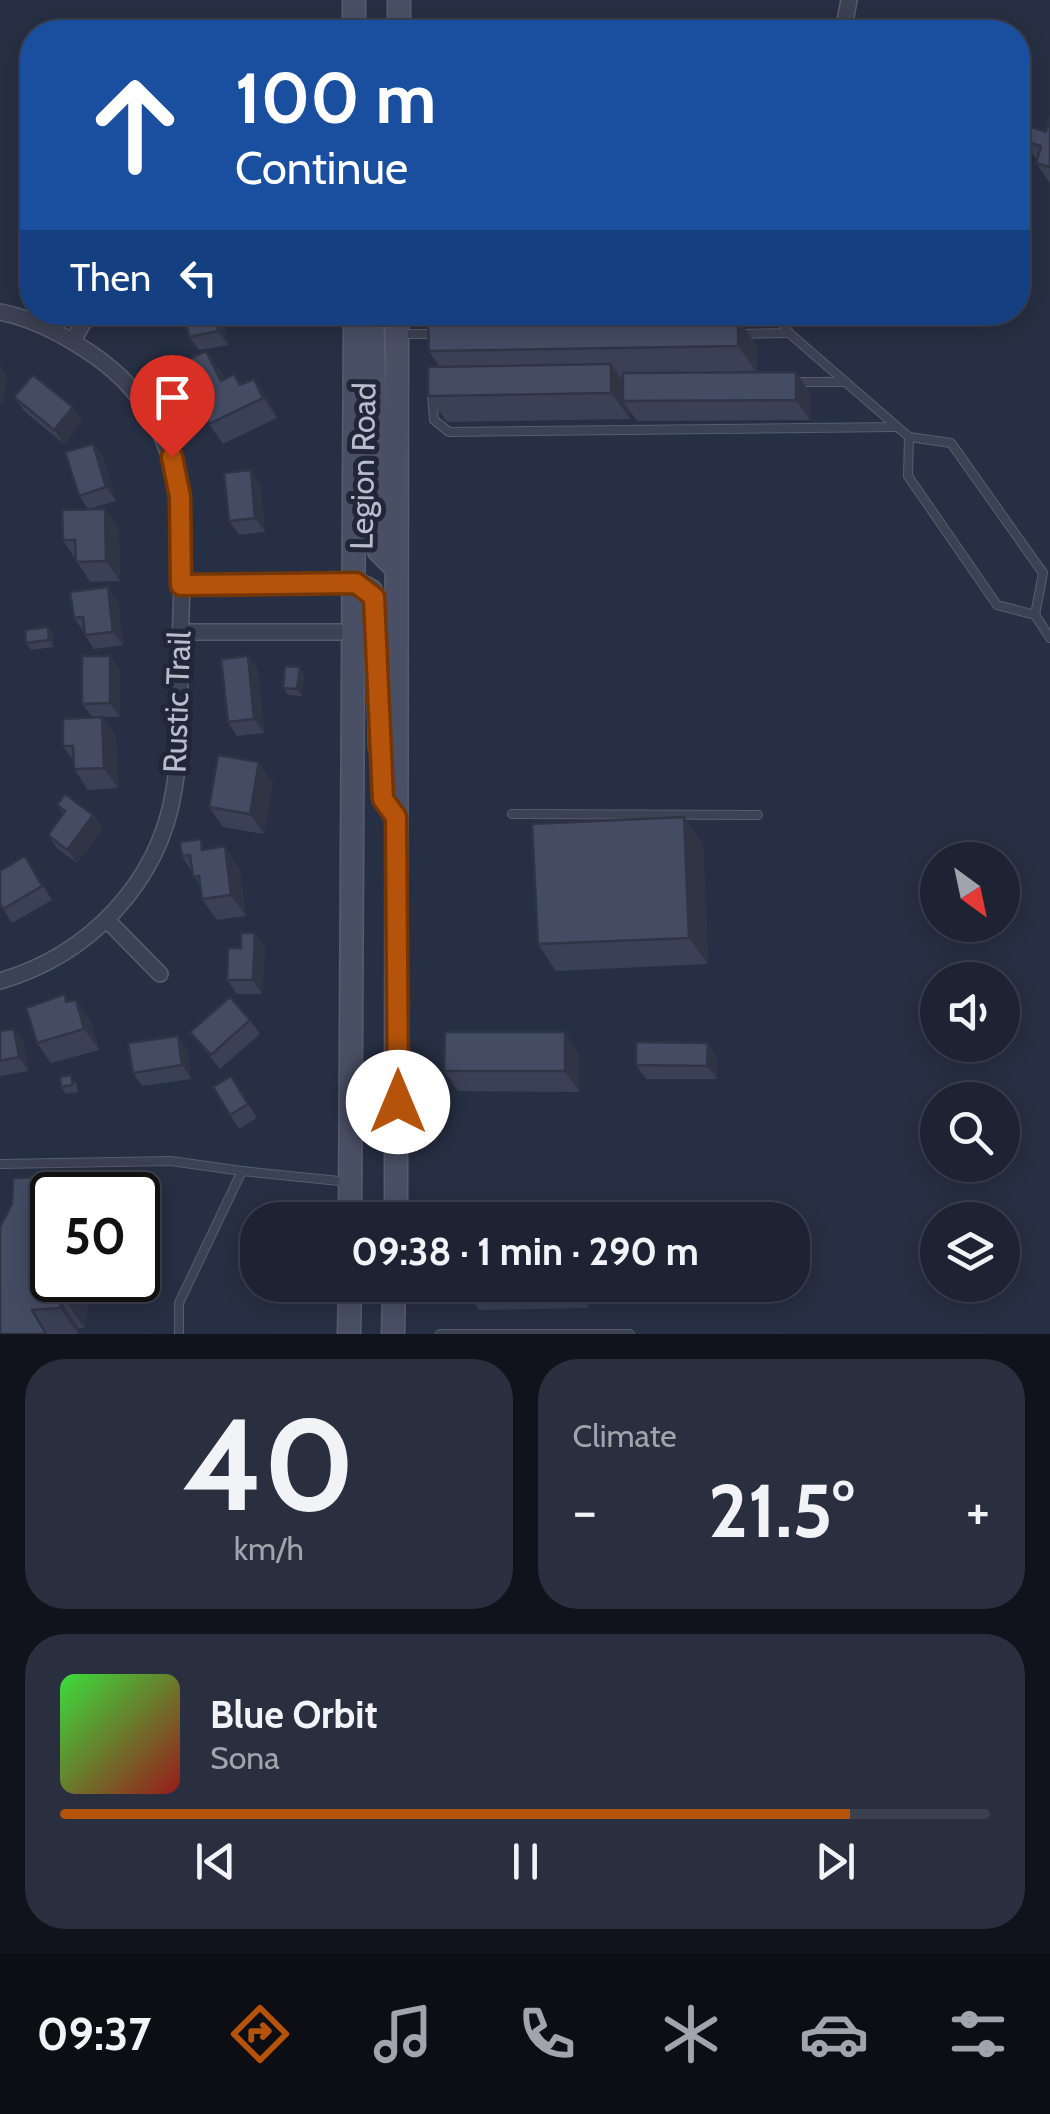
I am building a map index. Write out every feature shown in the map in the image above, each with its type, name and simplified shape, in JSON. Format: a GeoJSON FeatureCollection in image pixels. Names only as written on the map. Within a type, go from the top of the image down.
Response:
{"type":"FeatureCollection","features":[{"type":"Feature","properties":{"kind":"main road","name":"Legion Road"},"geometry":{"type":"LineString","coordinates":[[350,1202],[355,325]]}},
{"type":"Feature","properties":{"kind":"main road"},"geometry":{"type":"LineString","coordinates":[[372,325],[380,552],[394,566]]}},
{"type":"Feature","properties":{"kind":"main road","name":"Legion Road"},"geometry":{"type":"LineString","coordinates":[[396,1202],[397,325]]}},
{"type":"Feature","properties":{"kind":"main road"},"geometry":{"type":"LineString","coordinates":[[356,583],[371,591],[376,606],[383,799],[396,817]]}},
{"type":"Feature","properties":{"kind":"main road"},"geometry":{"type":"LineString","coordinates":[[349,1334],[350,1302]]}},
{"type":"Feature","properties":{"kind":"main road"},"geometry":{"type":"LineString","coordinates":[[393,1334],[394,1302]]}},
{"type":"Feature","properties":{"kind":"street","name":"Rustic Trail"},"geometry":{"type":"LineString","coordinates":[[0,982],[53,961],[107,920],[154,854],[173,795],[180,632],[180,497],[163,432],[126,380],[72,341],[41,325]]}},
{"type":"Feature","properties":{"kind":"street"},"geometry":{"type":"LineString","coordinates":[[72,341],[82,325]]}},
{"type":"Feature","properties":{"kind":"street"},"geometry":{"type":"LineString","coordinates":[[181,585],[356,583]]}},
{"type":"Feature","properties":{"kind":"street"},"geometry":{"type":"LineString","coordinates":[[180,632],[356,632]]}},
{"type":"Feature","properties":{"kind":"street"},"geometry":{"type":"LineString","coordinates":[[107,920],[160,974]]}},
{"type":"Feature","properties":{"kind":"lane"},"geometry":{"type":"LineString","coordinates":[[406,325],[446,334]]}},
{"type":"Feature","properties":{"kind":"lane"},"geometry":{"type":"LineString","coordinates":[[785,325],[895,427],[910,437],[952,443],[1043,573],[1035,615]]}},
{"type":"Feature","properties":{"kind":"lane"},"geometry":{"type":"LineString","coordinates":[[731,334],[790,333]]}},
{"type":"Feature","properties":{"kind":"lane"},"geometry":{"type":"LineString","coordinates":[[787,382],[846,382]]}},
{"type":"Feature","properties":{"kind":"lane"},"geometry":{"type":"LineString","coordinates":[[432,386],[434,420],[449,432],[895,427]]}},
{"type":"Feature","properties":{"kind":"lane"},"geometry":{"type":"LineString","coordinates":[[910,437],[908,476],[998,605],[1035,615],[1050,638]]}},
{"type":"Feature","properties":{"kind":"lane"},"geometry":{"type":"LineString","coordinates":[[512,814],[758,814]]}},
{"type":"Feature","properties":{"kind":"lane"},"geometry":{"type":"LineString","coordinates":[[0,1164],[170,1162],[350,1182]]}},
{"type":"Feature","properties":{"kind":"lane"},"geometry":{"type":"LineString","coordinates":[[180,1334],[179,1303],[242,1170]]}},
{"type":"Feature","properties":{"kind":"lane"},"geometry":{"type":"LineString","coordinates":[[440,1334],[630,1334]]}},
{"type":"Feature","properties":{"kind":"building"},"geometry":{"type":"Polygon","coordinates":[[[1050,117],[1050,167],[1036,163],[1041,146],[1030,143],[1030,127],[1046,132],[1050,117]]]}},
{"type":"Feature","properties":{"kind":"building"},"geometry":{"type":"Polygon","coordinates":[[[187,325],[217,325],[218,331],[189,337],[187,325]]]}},
{"type":"Feature","properties":{"kind":"building"},"geometry":{"type":"Polygon","coordinates":[[[428,325],[738,325],[738,346],[429,351],[428,325]]]}},
{"type":"Feature","properties":{"kind":"building"},"geometry":{"type":"Polygon","coordinates":[[[206,351],[221,381],[234,374],[240,385],[254,379],[263,398],[209,424],[184,361],[206,351]]]}},
{"type":"Feature","properties":{"kind":"building"},"geometry":{"type":"Polygon","coordinates":[[[611,364],[611,393],[428,396],[428,367],[611,364]]]}},
{"type":"Feature","properties":{"kind":"building"},"geometry":{"type":"Polygon","coordinates":[[[796,372],[796,400],[623,401],[623,373],[796,372]]]}},
{"type":"Feature","properties":{"kind":"building"},"geometry":{"type":"Polygon","coordinates":[[[33,375],[73,407],[54,430],[14,397],[33,375]]]}},
{"type":"Feature","properties":{"kind":"building"},"geometry":{"type":"Polygon","coordinates":[[[93,444],[106,487],[79,496],[65,452],[93,444]]]}},
{"type":"Feature","properties":{"kind":"building"},"geometry":{"type":"Polygon","coordinates":[[[251,470],[255,518],[229,521],[224,473],[251,470]]]}},
{"type":"Feature","properties":{"kind":"building"},"geometry":{"type":"Polygon","coordinates":[[[105,509],[106,561],[76,562],[75,540],[63,540],[62,510],[105,509]]]}},
{"type":"Feature","properties":{"kind":"building"},"geometry":{"type":"Polygon","coordinates":[[[108,587],[113,632],[85,635],[83,617],[74,618],[70,592],[108,587]]]}},
{"type":"Feature","properties":{"kind":"building"},"geometry":{"type":"Polygon","coordinates":[[[48,627],[49,640],[26,643],[25,630],[48,627]]]}},
{"type":"Feature","properties":{"kind":"building"},"geometry":{"type":"Polygon","coordinates":[[[82,656],[110,656],[110,703],[82,704],[82,656]]]}},
{"type":"Feature","properties":{"kind":"building"},"geometry":{"type":"Polygon","coordinates":[[[248,656],[254,719],[228,722],[221,659],[248,656]]]}},
{"type":"Feature","properties":{"kind":"building"},"geometry":{"type":"Polygon","coordinates":[[[285,666],[300,667],[297,689],[283,688],[285,666]]]}},
{"type":"Feature","properties":{"kind":"building"},"geometry":{"type":"Polygon","coordinates":[[[102,717],[104,768],[74,769],[73,746],[63,746],[63,719],[102,717]]]}},
{"type":"Feature","properties":{"kind":"building"},"geometry":{"type":"Polygon","coordinates":[[[218,755],[259,762],[250,814],[209,807],[218,755]]]}},
{"type":"Feature","properties":{"kind":"building"},"geometry":{"type":"Polygon","coordinates":[[[65,794],[93,815],[67,850],[48,835],[65,811],[57,805],[65,794]]]}},
{"type":"Feature","properties":{"kind":"building"},"geometry":{"type":"Polygon","coordinates":[[[684,817],[689,938],[538,944],[532,824],[684,817]]]}},
{"type":"Feature","properties":{"kind":"building"},"geometry":{"type":"Polygon","coordinates":[[[201,839],[202,850],[225,846],[231,895],[202,899],[199,876],[193,877],[190,855],[182,856],[180,842],[201,839]]]}},
{"type":"Feature","properties":{"kind":"building"},"geometry":{"type":"Polygon","coordinates":[[[25,856],[42,886],[3,909],[0,871],[25,856]]]}},
{"type":"Feature","properties":{"kind":"building"},"geometry":{"type":"Polygon","coordinates":[[[241,933],[255,933],[253,980],[227,980],[228,948],[241,948],[241,933]]]}},
{"type":"Feature","properties":{"kind":"building"},"geometry":{"type":"Polygon","coordinates":[[[65,994],[66,1002],[76,1000],[84,1029],[37,1043],[26,1008],[65,994]]]}},
{"type":"Feature","properties":{"kind":"building"},"geometry":{"type":"Polygon","coordinates":[[[230,997],[250,1020],[211,1055],[190,1032],[230,997]]]}},
{"type":"Feature","properties":{"kind":"building"},"geometry":{"type":"Polygon","coordinates":[[[14,1029],[19,1057],[0,1061],[0,1031],[14,1029]]]}},
{"type":"Feature","properties":{"kind":"building"},"geometry":{"type":"Polygon","coordinates":[[[445,1032],[565,1032],[565,1071],[444,1071],[445,1032]]]}},
{"type":"Feature","properties":{"kind":"building"},"geometry":{"type":"Polygon","coordinates":[[[178,1036],[182,1065],[133,1073],[128,1043],[178,1036]]]}},
{"type":"Feature","properties":{"kind":"building"},"geometry":{"type":"Polygon","coordinates":[[[636,1042],[708,1043],[707,1066],[636,1065],[636,1042]]]}},
{"type":"Feature","properties":{"kind":"building"},"geometry":{"type":"Polygon","coordinates":[[[71,1075],[73,1085],[61,1087],[60,1077],[71,1075]]]}},
{"type":"Feature","properties":{"kind":"building"},"geometry":{"type":"Polygon","coordinates":[[[231,1076],[248,1104],[230,1115],[213,1087],[231,1076]]]}},
{"type":"Feature","properties":{"kind":"building"},"geometry":{"type":"Polygon","coordinates":[[[13,1178],[30,1178],[30,1302],[61,1302],[60,1308],[32,1310],[46,1334],[0,1334],[0,1227],[12,1204],[13,1178]]]}},
{"type":"Feature","properties":{"kind":"route"},"geometry":{"type":"LineString","coordinates":[[172,457],[180,497],[181,585],[356,583],[365,586],[374,597],[383,799],[396,817],[398,1102]]}}]}
